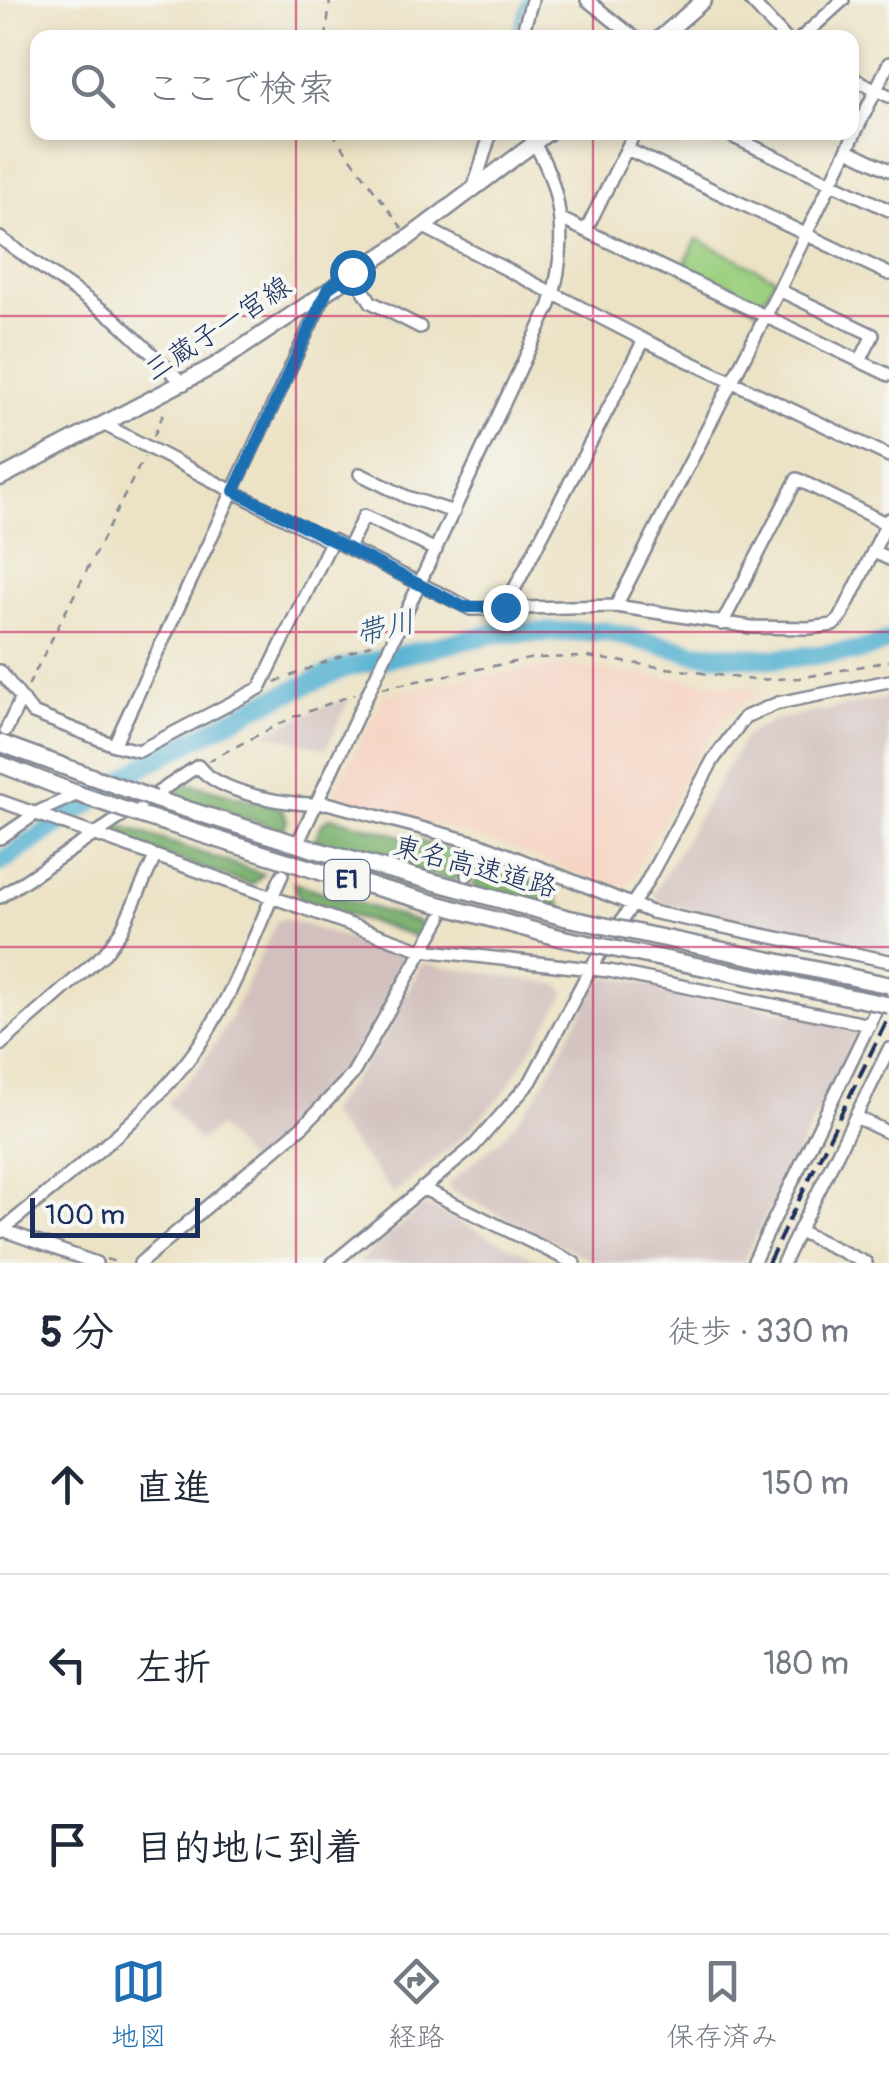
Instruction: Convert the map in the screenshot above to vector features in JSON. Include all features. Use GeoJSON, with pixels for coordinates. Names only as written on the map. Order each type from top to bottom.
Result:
{"type":"FeatureCollection","features":[{"type":"Feature","properties":{"kind":"highway","name":"東名高速道路"},"geometry":{"type":"LineString","coordinates":[[3,736],[90,776],[316,850],[568,918],[889,984]]}},
{"type":"Feature","properties":{"kind":"highway","name":"東名高速道路"},"geometry":{"type":"LineString","coordinates":[[0,764],[78,794],[366,886],[562,938],[889,1005]]}},
{"type":"Feature","properties":{"kind":"main road"},"geometry":{"type":"LineString","coordinates":[[669,30],[704,0]]}},
{"type":"Feature","properties":{"kind":"main road","name":"三蔵子一宮線"},"geometry":{"type":"LineString","coordinates":[[0,478],[184,384],[408,238],[540,140]]}},
{"type":"Feature","properties":{"kind":"street"},"geometry":{"type":"LineString","coordinates":[[523,30],[532,0]]}},
{"type":"Feature","properties":{"kind":"street"},"geometry":{"type":"LineString","coordinates":[[587,0],[624,30]]}},
{"type":"Feature","properties":{"kind":"street"},"geometry":{"type":"LineString","coordinates":[[750,0],[778,30]]}},
{"type":"Feature","properties":{"kind":"street"},"geometry":{"type":"LineString","coordinates":[[810,30],[843,0]]}},
{"type":"Feature","properties":{"kind":"street"},"geometry":{"type":"LineString","coordinates":[[859,126],[889,64]]}},
{"type":"Feature","properties":{"kind":"street"},"geometry":{"type":"LineString","coordinates":[[859,82],[889,96]]}},
{"type":"Feature","properties":{"kind":"street"},"geometry":{"type":"LineString","coordinates":[[472,192],[488,140]]}},
{"type":"Feature","properties":{"kind":"street"},"geometry":{"type":"LineString","coordinates":[[586,230],[631,140]]}},
{"type":"Feature","properties":{"kind":"street"},"geometry":{"type":"LineString","coordinates":[[750,140],[889,210]]}},
{"type":"Feature","properties":{"kind":"street"},"geometry":{"type":"LineString","coordinates":[[616,606],[853,140]]}},
{"type":"Feature","properties":{"kind":"street"},"geometry":{"type":"LineString","coordinates":[[300,836],[553,294],[561,219],[545,160],[535,144]]}},
{"type":"Feature","properties":{"kind":"street"},"geometry":{"type":"LineString","coordinates":[[627,148],[889,274]]}},
{"type":"Feature","properties":{"kind":"street"},"geometry":{"type":"LineString","coordinates":[[848,150],[889,170]]}},
{"type":"Feature","properties":{"kind":"street"},"geometry":{"type":"LineString","coordinates":[[561,219],[889,376]]}},
{"type":"Feature","properties":{"kind":"street"},"geometry":{"type":"LineString","coordinates":[[424,226],[644,340],[889,456]]}},
{"type":"Feature","properties":{"kind":"street"},"geometry":{"type":"LineString","coordinates":[[0,238],[114,319],[184,384]]}},
{"type":"Feature","properties":{"kind":"street"},"geometry":{"type":"LineString","coordinates":[[352,272],[372,302],[420,326]]}},
{"type":"Feature","properties":{"kind":"street"},"geometry":{"type":"LineString","coordinates":[[114,745],[328,288]]}},
{"type":"Feature","properties":{"kind":"street"},"geometry":{"type":"LineString","coordinates":[[779,290],[872,334],[860,361]]}},
{"type":"Feature","properties":{"kind":"street"},"geometry":{"type":"LineString","coordinates":[[505,607],[644,340]]}},
{"type":"Feature","properties":{"kind":"street"},"geometry":{"type":"LineString","coordinates":[[105,425],[331,542],[471,609],[616,606],[722,624],[833,626],[888,522],[797,480],[722,624]]}},
{"type":"Feature","properties":{"kind":"street"},"geometry":{"type":"LineString","coordinates":[[360,474],[406,497],[454,512]]}},
{"type":"Feature","properties":{"kind":"street"},"geometry":{"type":"LineString","coordinates":[[348,548],[364,516],[436,550]]}},
{"type":"Feature","properties":{"kind":"street"},"geometry":{"type":"LineString","coordinates":[[0,671],[32,714],[139,751],[260,688],[331,542]]}},
{"type":"Feature","properties":{"kind":"street"},"geometry":{"type":"LineString","coordinates":[[873,551],[889,558]]}},
{"type":"Feature","properties":{"kind":"street"},"geometry":{"type":"LineString","coordinates":[[333,1263],[472,1148],[522,1094],[590,969],[713,760],[745,718],[778,703],[889,682]]}},
{"type":"Feature","properties":{"kind":"street"},"geometry":{"type":"LineString","coordinates":[[3,736],[21,699]]}},
{"type":"Feature","properties":{"kind":"street"},"geometry":{"type":"LineString","coordinates":[[0,897],[198,766],[209,780],[301,807],[327,804],[481,844],[630,905],[889,960]]}},
{"type":"Feature","properties":{"kind":"street"},"geometry":{"type":"LineString","coordinates":[[0,838],[78,794]]}},
{"type":"Feature","properties":{"kind":"street"},"geometry":{"type":"LineString","coordinates":[[0,801],[422,950],[530,966],[590,969],[870,1025]]}},
{"type":"Feature","properties":{"kind":"street"},"geometry":{"type":"LineString","coordinates":[[466,875],[481,844]]}},
{"type":"Feature","properties":{"kind":"street"},"geometry":{"type":"LineString","coordinates":[[0,1045],[105,953],[121,931],[155,857]]}},
{"type":"Feature","properties":{"kind":"street"},"geometry":{"type":"LineString","coordinates":[[1,1231],[121,1127],[196,1049],[215,1019],[282,876]]}},
{"type":"Feature","properties":{"kind":"street"},"geometry":{"type":"LineString","coordinates":[[140,1263],[336,1093],[364,1058],[440,918]]}},
{"type":"Feature","properties":{"kind":"street"},"geometry":{"type":"LineString","coordinates":[[753,1263],[889,984]]}},
{"type":"Feature","properties":{"kind":"street"},"geometry":{"type":"LineString","coordinates":[[783,1263],[889,1050]]}},
{"type":"Feature","properties":{"kind":"street"},"geometry":{"type":"LineString","coordinates":[[856,1117],[889,1133]]}},
{"type":"Feature","properties":{"kind":"street"},"geometry":{"type":"LineString","coordinates":[[422,1188],[574,1263]]}},
{"type":"Feature","properties":{"kind":"street"},"geometry":{"type":"LineString","coordinates":[[799,1230],[866,1263]]}},
{"type":"Feature","properties":{"kind":"street"},"geometry":{"type":"LineString","coordinates":[[1,1231],[96,1263]]}},
{"type":"Feature","properties":{"kind":"path"},"geometry":{"type":"LineString","coordinates":[[327,30],[330,0]]}},
{"type":"Feature","properties":{"kind":"path"},"geometry":{"type":"LineString","coordinates":[[338,140],[408,238]]}},
{"type":"Feature","properties":{"kind":"path"},"geometry":{"type":"LineString","coordinates":[[21,699],[150,446],[164,416],[164,396]]}},
{"type":"Feature","properties":{"kind":"path"},"geometry":{"type":"LineString","coordinates":[[260,688],[392,640]]}},
{"type":"Feature","properties":{"kind":"path"},"geometry":{"type":"LineString","coordinates":[[198,766],[308,710],[370,688],[534,658],[588,656],[753,680],[800,678],[889,661]]}},
{"type":"Feature","properties":{"kind":"shaded area"},"geometry":{"type":"Polygon","coordinates":[[[564,666],[752,687],[755,696],[728,713],[702,745],[628,886],[620,889],[497,842],[338,798],[335,793],[384,695],[469,678],[564,666]]]}},
{"type":"Feature","properties":{"kind":"shaded area"},"geometry":{"type":"Polygon","coordinates":[[[350,698],[326,749],[266,733],[325,706],[350,698]]]}},
{"type":"Feature","properties":{"kind":"shaded area"},"geometry":{"type":"Polygon","coordinates":[[[889,698],[889,951],[658,903],[654,893],[746,735],[774,720],[889,698]]]}},
{"type":"Feature","properties":{"kind":"shaded area"},"geometry":{"type":"Polygon","coordinates":[[[285,919],[403,956],[408,965],[339,1080],[311,1112],[250,1164],[218,1126],[199,1141],[167,1103],[203,1063],[227,1025],[277,921],[285,919]]]}},
{"type":"Feature","properties":{"kind":"shaded area"},"geometry":{"type":"Polygon","coordinates":[[[422,963],[559,985],[566,993],[503,1094],[460,1139],[394,1194],[327,1113],[379,1045],[422,963]]]}},
{"type":"Feature","properties":{"kind":"shaded area"},"geometry":{"type":"Polygon","coordinates":[[[607,976],[854,1026],[857,1033],[742,1263],[598,1263],[448,1189],[449,1183],[499,1141],[534,1100],[599,980],[607,976]]]}},
{"type":"Feature","properties":{"kind":"shaded area"},"geometry":{"type":"Polygon","coordinates":[[[424,1205],[545,1263],[357,1263],[424,1205]]]}},
{"type":"Feature","properties":{"kind":"green space"},"geometry":{"type":"Polygon","coordinates":[[[697,239],[775,278],[759,310],[681,271],[697,239]]]}},
{"type":"Feature","properties":{"kind":"green space"},"geometry":{"type":"Polygon","coordinates":[[[182,782],[282,808],[287,820],[283,830],[165,793],[182,782]]]}},
{"type":"Feature","properties":{"kind":"green space"},"geometry":{"type":"Polygon","coordinates":[[[331,817],[453,850],[461,856],[463,866],[455,882],[314,841],[323,822],[331,817]]]}},
{"type":"Feature","properties":{"kind":"green space"},"geometry":{"type":"Polygon","coordinates":[[[119,825],[263,874],[251,885],[128,843],[117,832],[119,825]]]}},
{"type":"Feature","properties":{"kind":"green space"},"geometry":{"type":"Polygon","coordinates":[[[493,867],[551,888],[564,911],[472,887],[481,872],[493,867]]]}},
{"type":"Feature","properties":{"kind":"green space"},"geometry":{"type":"Polygon","coordinates":[[[294,883],[430,926],[422,938],[300,900],[294,883]]]}},
{"type":"Feature","properties":{"kind":"waterway"},"geometry":{"type":"LineString","coordinates":[[516,30],[525,0]]}},
{"type":"Feature","properties":{"kind":"waterway"},"geometry":{"type":"LineString","coordinates":[[471,178],[482,140]]}},
{"type":"Feature","properties":{"kind":"waterway","name":"帯川"},"geometry":{"type":"LineString","coordinates":[[0,863],[147,764],[258,706],[344,668],[496,633],[604,631],[695,653],[775,659],[858,651],[889,641]]}},
{"type":"Feature","properties":{"kind":"railway"},"geometry":{"type":"LineString","coordinates":[[768,1263],[889,1016]]}},
{"type":"Feature","properties":{"kind":"route"},"geometry":{"type":"LineString","coordinates":[[352,272],[328,288],[234,491],[464,607],[505,607]]}}]}
